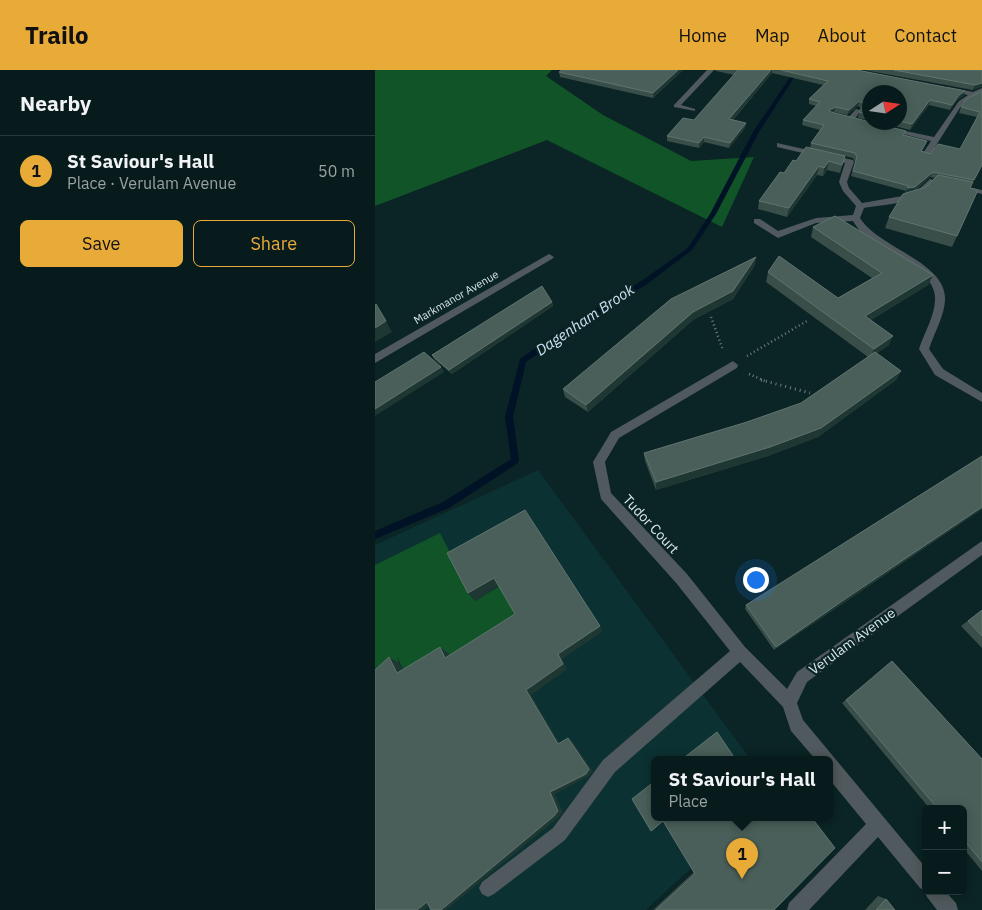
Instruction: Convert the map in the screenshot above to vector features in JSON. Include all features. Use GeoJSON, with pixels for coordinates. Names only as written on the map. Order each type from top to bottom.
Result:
{"type":"FeatureCollection","features":[{"type":"Feature","properties":{"kind":"street"},"geometry":{"type":"LineString","coordinates":[[693,110],[675,106],[711,70]]}},
{"type":"Feature","properties":{"kind":"street"},"geometry":{"type":"LineString","coordinates":[[936,86],[972,94]]}},
{"type":"Feature","properties":{"kind":"street"},"geometry":{"type":"LineString","coordinates":[[925,156],[961,102],[982,90]]}},
{"type":"Feature","properties":{"kind":"street"},"geometry":{"type":"LineString","coordinates":[[850,120],[858,110]]}},
{"type":"Feature","properties":{"kind":"street"},"geometry":{"type":"LineString","coordinates":[[842,118],[860,122]]}},
{"type":"Feature","properties":{"kind":"street"},"geometry":{"type":"LineString","coordinates":[[892,130],[935,140]]}},
{"type":"Feature","properties":{"kind":"street"},"geometry":{"type":"LineString","coordinates":[[781,145],[850,162],[841,177],[842,185],[860,206]]}},
{"type":"Feature","properties":{"kind":"street"},"geometry":{"type":"LineString","coordinates":[[860,206],[917,196],[927,188],[929,181],[982,192]]}},
{"type":"Feature","properties":{"kind":"street"},"geometry":{"type":"LineString","coordinates":[[860,206],[856,218],[863,230],[919,266],[935,282],[940,297],[924,349],[939,372],[982,398]]}},
{"type":"Feature","properties":{"kind":"street"},"geometry":{"type":"LineString","coordinates":[[757,221],[779,235],[813,219],[856,218]]}},
{"type":"Feature","properties":{"kind":"street","name":"Markmanor Avenue"},"geometry":{"type":"LineString","coordinates":[[375,359],[549,257]]}},
{"type":"Feature","properties":{"kind":"street","name":"Tudor Court"},"geometry":{"type":"LineString","coordinates":[[733,365],[615,435],[599,462],[605,496],[682,579],[740,652],[789,702]]}},
{"type":"Feature","properties":{"kind":"street","name":"Verulam Avenue"},"geometry":{"type":"LineString","coordinates":[[789,702],[802,677],[982,547]]}},
{"type":"Feature","properties":{"kind":"street"},"geometry":{"type":"LineString","coordinates":[[487,888],[559,834],[609,766],[740,652]]}},
{"type":"Feature","properties":{"kind":"street"},"geometry":{"type":"LineString","coordinates":[[789,702],[797,725],[822,756]]}},
{"type":"Feature","properties":{"kind":"street"},"geometry":{"type":"LineString","coordinates":[[833,770],[922,877]]}},
{"type":"Feature","properties":{"kind":"street"},"geometry":{"type":"LineString","coordinates":[[796,910],[878,824]]}},
{"type":"Feature","properties":{"kind":"street"},"geometry":{"type":"LineString","coordinates":[[936,895],[949,910]]}},
{"type":"Feature","properties":{"kind":"path"},"geometry":{"type":"LineString","coordinates":[[711,318],[724,351],[733,365],[757,379],[810,393]]}},
{"type":"Feature","properties":{"kind":"path"},"geometry":{"type":"LineString","coordinates":[[733,365],[807,321]]}},
{"type":"Feature","properties":{"kind":"shaded area"},"geometry":{"type":"Polygon","coordinates":[[[538,470],[748,756],[651,756],[651,821],[742,821],[646,910],[375,910],[375,545],[538,470]]]}},
{"type":"Feature","properties":{"kind":"green space"},"geometry":{"type":"Polygon","coordinates":[[[375,70],[552,70],[546,76],[603,115],[691,161],[754,157],[722,227],[547,140],[375,206],[375,70]]]}},
{"type":"Feature","properties":{"kind":"green space"},"geometry":{"type":"Polygon","coordinates":[[[440,533],[475,601],[552,554],[535,647],[453,664],[448,653],[407,678],[397,656],[399,663],[375,685],[375,565],[440,533]]]}},
{"type":"Feature","properties":{"kind":"building"},"geometry":{"type":"Polygon","coordinates":[[[562,70],[678,70],[653,93],[559,72],[562,70]]]}},
{"type":"Feature","properties":{"kind":"building"},"geometry":{"type":"Polygon","coordinates":[[[738,70],[771,70],[729,119],[746,123],[730,143],[704,137],[699,143],[667,136],[683,118],[694,120],[738,70]]]}},
{"type":"Feature","properties":{"kind":"building"},"geometry":{"type":"Polygon","coordinates":[[[781,70],[857,70],[965,91],[959,95],[952,105],[930,100],[912,124],[907,123],[907,85],[862,85],[862,103],[859,101],[849,110],[836,107],[829,110],[862,120],[862,130],[906,131],[903,135],[927,141],[921,151],[930,154],[938,144],[960,149],[980,112],[961,107],[966,99],[982,91],[982,165],[974,180],[933,172],[915,187],[907,188],[909,186],[853,171],[857,157],[855,153],[811,143],[824,125],[803,120],[820,102],[809,99],[828,81],[781,70]]]}},
{"type":"Feature","properties":{"kind":"building"},"geometry":{"type":"Polygon","coordinates":[[[894,70],[982,70],[982,83],[975,85],[894,70]]]}},
{"type":"Feature","properties":{"kind":"building"},"geometry":{"type":"Polygon","coordinates":[[[806,147],[845,156],[842,165],[829,161],[824,168],[819,166],[789,208],[759,201],[780,172],[784,173],[793,160],[796,161],[806,147]]]}},
{"type":"Feature","properties":{"kind":"building"},"geometry":{"type":"Polygon","coordinates":[[[938,175],[973,182],[970,188],[978,190],[957,236],[889,217],[903,194],[926,187],[938,175]]]}},
{"type":"Feature","properties":{"kind":"building"},"geometry":{"type":"Polygon","coordinates":[[[835,216],[933,275],[865,316],[893,336],[874,349],[768,272],[779,256],[838,298],[882,273],[813,227],[835,216]]]}},
{"type":"Feature","properties":{"kind":"building"},"geometry":{"type":"Polygon","coordinates":[[[756,257],[733,291],[693,312],[586,405],[563,389],[671,299],[756,257]]]}},
{"type":"Feature","properties":{"kind":"building"},"geometry":{"type":"Polygon","coordinates":[[[542,286],[552,302],[449,370],[432,355],[542,286]]]}},
{"type":"Feature","properties":{"kind":"building"},"geometry":{"type":"Polygon","coordinates":[[[375,305],[386,321],[375,328],[375,305]]]}},
{"type":"Feature","properties":{"kind":"building"},"geometry":{"type":"Polygon","coordinates":[[[424,352],[441,367],[375,409],[375,382],[424,352]]]}},
{"type":"Feature","properties":{"kind":"building"},"geometry":{"type":"Polygon","coordinates":[[[875,352],[901,371],[821,428],[770,447],[656,482],[644,453],[747,422],[801,403],[875,352]]]}},
{"type":"Feature","properties":{"kind":"building"},"geometry":{"type":"Polygon","coordinates":[[[982,456],[982,507],[776,647],[746,605],[982,456]]]}},
{"type":"Feature","properties":{"kind":"building"},"geometry":{"type":"Polygon","coordinates":[[[525,510],[600,626],[558,654],[563,664],[526,690],[558,744],[568,738],[589,769],[586,774],[550,792],[558,811],[554,816],[441,910],[431,910],[427,902],[417,910],[375,910],[375,670],[389,657],[397,673],[440,647],[445,658],[515,614],[494,578],[468,593],[447,553],[525,510]]]}},
{"type":"Feature","properties":{"kind":"building"},"geometry":{"type":"Polygon","coordinates":[[[982,610],[982,636],[968,621],[982,610]]]}},
{"type":"Feature","properties":{"kind":"building"},"geometry":{"type":"Polygon","coordinates":[[[892,661],[982,759],[982,862],[967,844],[967,805],[935,805],[846,700],[892,661]]]}},
{"type":"Feature","properties":{"kind":"building"},"geometry":{"type":"Polygon","coordinates":[[[717,732],[733,756],[686,756],[717,732]]]}},
{"type":"Feature","properties":{"kind":"building"},"geometry":{"type":"Polygon","coordinates":[[[651,784],[651,821],[663,821],[651,831],[632,799],[651,784]]]}},
{"type":"Feature","properties":{"kind":"building"},"geometry":{"type":"Polygon","coordinates":[[[663,821],[814,821],[835,848],[774,910],[656,910],[695,874],[663,821]]]}},
{"type":"Feature","properties":{"kind":"building"},"geometry":{"type":"Polygon","coordinates":[[[886,899],[895,910],[876,910],[886,899]]]}},
{"type":"Feature","properties":{"kind":"waterway","name":"Dagenham Brook"},"geometry":{"type":"LineString","coordinates":[[375,535],[446,505],[515,461],[509,417],[523,361],[565,331],[645,282],[690,249],[713,214],[756,132],[797,70]]}},
{"type":"Feature","properties":{"kind":"place","name":"St Saviour's Hall"},"geometry":{"type":"Point","coordinates":[742,879]}}]}
